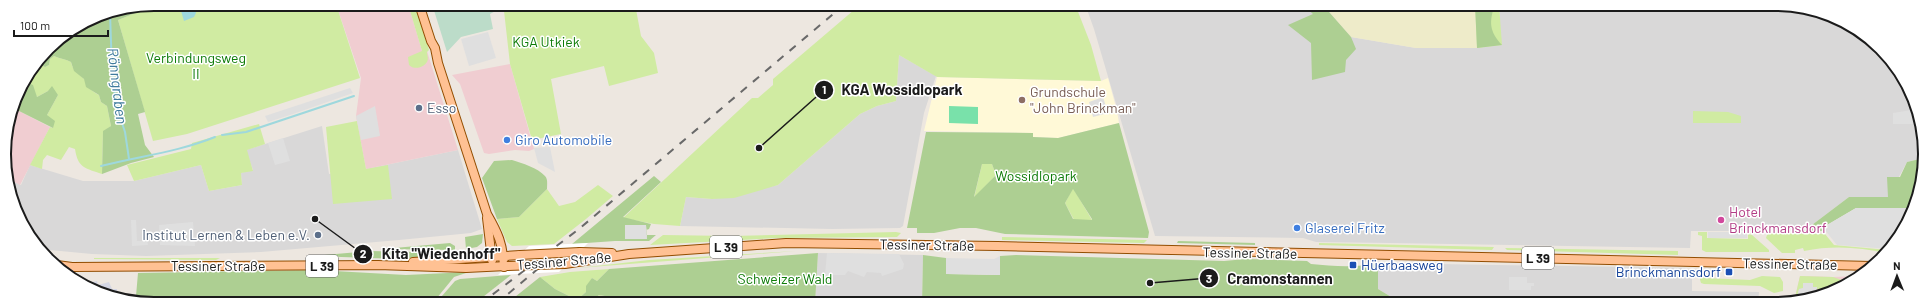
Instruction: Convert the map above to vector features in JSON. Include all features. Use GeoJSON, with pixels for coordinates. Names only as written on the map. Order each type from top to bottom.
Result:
{"type":"FeatureCollection","features":[{"type":"Feature","properties":{"kind":"main road"},"geometry":{"type":"LineString","coordinates":[[421,11],[431,41],[431,49],[438,63],[487,214],[496,230],[503,248],[505,266]]}},
{"type":"Feature","properties":{"kind":"main road"},"geometry":{"type":"LineString","coordinates":[[487,214],[492,267]]}},
{"type":"Feature","properties":{"kind":"main road","name":"Tessiner Straße"},"geometry":{"type":"LineString","coordinates":[[66,266],[378,265],[466,268],[565,264],[629,254],[786,243],[1864,266]]}},
{"type":"Feature","properties":{"kind":"main road","name":"Tessiner Straße"},"geometry":{"type":"LineString","coordinates":[[378,265],[504,255],[580,252],[629,254]]}},
{"type":"Feature","properties":{"kind":"shaded area"},"geometry":{"type":"Polygon","coordinates":[[[338,11],[410,11],[422,51],[427,51],[458,150],[366,169],[356,116],[361,78],[338,11]]]}},
{"type":"Feature","properties":{"kind":"shaded area"},"geometry":{"type":"Polygon","coordinates":[[[1088,11],[1328,11],[1351,37],[1416,48],[1477,48],[1501,45],[1499,11],[1794,12],[1830,22],[1846,30],[1869,46],[1883,60],[1899,83],[1907,99],[1917,135],[1918,159],[1907,162],[1888,197],[1849,197],[1804,231],[1691,231],[1690,248],[1316,242],[1303,238],[1155,236],[1088,11]]]}},
{"type":"Feature","properties":{"kind":"shaded area"},"geometry":{"type":"Polygon","coordinates":[[[1328,11],[1475,11],[1477,48],[1416,48],[1351,37],[1328,11]]]}},
{"type":"Feature","properties":{"kind":"shaded area"},"geometry":{"type":"Polygon","coordinates":[[[488,32],[496,58],[469,66],[461,39],[488,32]]]}},
{"type":"Feature","properties":{"kind":"shaded area"},"geometry":{"type":"Polygon","coordinates":[[[899,55],[936,76],[924,113],[903,226],[900,228],[832,229],[680,226],[686,197],[712,199],[778,185],[860,114],[877,106],[896,101],[899,55]]]}},
{"type":"Feature","properties":{"kind":"shaded area"},"geometry":{"type":"Polygon","coordinates":[[[510,64],[534,149],[529,151],[515,150],[489,154],[484,153],[460,84],[452,75],[510,64]]]}},
{"type":"Feature","properties":{"kind":"shaded area","name":"Grundschule \"John Brinckman\""},"geometry":{"type":"Polygon","coordinates":[[[937,77],[1101,81],[1108,78],[1119,123],[1058,138],[1033,137],[1033,133],[924,131],[937,77]]]}},
{"type":"Feature","properties":{"kind":"shaded area"},"geometry":{"type":"Polygon","coordinates":[[[350,88],[353,93],[293,114],[268,122],[265,116],[350,88]]]}},
{"type":"Feature","properties":{"kind":"shaded area"},"geometry":{"type":"Polygon","coordinates":[[[1103,97],[1108,113],[1093,117],[1089,102],[1103,97]]]}},
{"type":"Feature","properties":{"kind":"shaded area"},"geometry":{"type":"Polygon","coordinates":[[[375,106],[380,136],[361,140],[356,116],[375,106]]]}},
{"type":"Feature","properties":{"kind":"shaded area"},"geometry":{"type":"Polygon","coordinates":[[[1911,110],[1914,123],[1913,124],[1893,124],[1893,113],[1911,110]]]}},
{"type":"Feature","properties":{"kind":"shaded area"},"geometry":{"type":"Polygon","coordinates":[[[18,111],[50,127],[20,185],[14,182],[11,163],[12,135],[18,111]]]}},
{"type":"Feature","properties":{"kind":"shaded area"},"geometry":{"type":"Polygon","coordinates":[[[322,126],[329,174],[366,169],[458,150],[482,229],[471,233],[261,252],[146,256],[92,254],[48,250],[30,226],[22,209],[14,181],[21,185],[30,165],[83,181],[134,181],[201,165],[209,191],[242,185],[241,173],[253,170],[246,150],[322,126]]]}},
{"type":"Feature","properties":{"kind":"shaded area"},"geometry":{"type":"Polygon","coordinates":[[[283,138],[290,161],[275,165],[268,143],[283,138]]]}},
{"type":"Feature","properties":{"kind":"shaded area"},"geometry":{"type":"Polygon","coordinates":[[[550,147],[555,172],[538,163],[534,148],[550,147]]]}},
{"type":"Feature","properties":{"kind":"shaded area"},"geometry":{"type":"Polygon","coordinates":[[[1856,208],[1907,208],[1899,226],[1882,248],[1837,245],[1824,229],[1828,227],[1827,225],[1856,208]]]}},
{"type":"Feature","properties":{"kind":"shaded area"},"geometry":{"type":"Polygon","coordinates":[[[131,220],[136,220],[137,241],[147,241],[148,245],[132,246],[131,220]]]}},
{"type":"Feature","properties":{"kind":"shaded area"},"geometry":{"type":"Polygon","coordinates":[[[193,222],[195,246],[160,245],[159,225],[193,222]]]}},
{"type":"Feature","properties":{"kind":"shaded area"},"geometry":{"type":"Polygon","coordinates":[[[625,225],[646,225],[647,239],[625,239],[625,225]]]}},
{"type":"Feature","properties":{"kind":"shaded area"},"geometry":{"type":"Polygon","coordinates":[[[1708,232],[1747,232],[1747,238],[1708,238],[1708,232]]]}},
{"type":"Feature","properties":{"kind":"shaded area"},"geometry":{"type":"Polygon","coordinates":[[[818,253],[923,255],[922,297],[815,297],[818,253]]]}},
{"type":"Feature","properties":{"kind":"shaded area"},"geometry":{"type":"Polygon","coordinates":[[[827,253],[899,254],[904,264],[903,269],[882,276],[881,273],[867,272],[864,277],[848,271],[845,275],[825,275],[827,253]]]}},
{"type":"Feature","properties":{"kind":"shaded area"},"geometry":{"type":"Polygon","coordinates":[[[1000,256],[1000,275],[946,274],[946,258],[994,259],[1000,256]]]}},
{"type":"Feature","properties":{"kind":"shaded area"},"geometry":{"type":"Polygon","coordinates":[[[1378,263],[1686,268],[1689,276],[1692,277],[1692,291],[1759,292],[1759,297],[1391,297],[1378,289],[1378,263]]]}},
{"type":"Feature","properties":{"kind":"shaded area"},"geometry":{"type":"Polygon","coordinates":[[[1800,276],[1849,276],[1830,286],[1795,296],[1800,276]]]}},
{"type":"Feature","properties":{"kind":"shaded area"},"geometry":{"type":"Polygon","coordinates":[[[1509,277],[1527,277],[1527,283],[1534,283],[1534,286],[1531,286],[1531,290],[1509,290],[1509,277]]]}},
{"type":"Feature","properties":{"kind":"shaded area"},"geometry":{"type":"Polygon","coordinates":[[[97,281],[98,285],[109,282],[112,289],[117,289],[117,292],[99,286],[92,282],[97,281]]]}},
{"type":"Feature","properties":{"kind":"shaded area"},"geometry":{"type":"Polygon","coordinates":[[[1803,283],[1813,283],[1813,287],[1817,287],[1817,290],[1797,295],[1799,289],[1803,288],[1803,283]]]}},
{"type":"Feature","properties":{"kind":"green space","name":"Verbindungsweg II"},"geometry":{"type":"Polygon","coordinates":[[[145,11],[338,11],[360,78],[187,134],[153,141],[118,20],[139,12],[145,11]]]}},
{"type":"Feature","properties":{"kind":"green space"},"geometry":{"type":"Polygon","coordinates":[[[410,11],[417,11],[429,50],[427,52],[427,62],[423,66],[418,68],[411,67],[409,65],[408,57],[422,51],[410,11]]]}},
{"type":"Feature","properties":{"kind":"green space"},"geometry":{"type":"Polygon","coordinates":[[[434,11],[495,11],[490,14],[493,29],[461,37],[447,52],[434,11]]]}},
{"type":"Feature","properties":{"kind":"green space","name":"KGA Utkiek"},"geometry":{"type":"Polygon","coordinates":[[[504,11],[636,11],[641,36],[654,53],[658,73],[609,86],[604,66],[551,79],[561,134],[532,140],[510,64],[504,11]]]}},
{"type":"Feature","properties":{"kind":"green space"},"geometry":{"type":"Polygon","coordinates":[[[853,11],[1078,11],[1091,45],[1101,81],[937,77],[899,55],[896,101],[877,106],[860,114],[778,185],[734,198],[712,199],[686,197],[680,226],[654,224],[623,218],[752,98],[758,98],[773,85],[773,79],[853,11]]]}},
{"type":"Feature","properties":{"kind":"green space"},"geometry":{"type":"Polygon","coordinates":[[[1310,11],[1328,11],[1351,37],[1356,49],[1346,60],[1345,72],[1312,80],[1311,43],[1288,25],[1313,14],[1310,11]]]}},
{"type":"Feature","properties":{"kind":"green space"},"geometry":{"type":"Polygon","coordinates":[[[1475,11],[1500,11],[1502,45],[1477,48],[1475,11]]]}},
{"type":"Feature","properties":{"kind":"green space"},"geometry":{"type":"Polygon","coordinates":[[[1475,11],[1493,11],[1491,21],[1492,31],[1502,45],[1477,48],[1475,11]]]}},
{"type":"Feature","properties":{"kind":"green space"},"geometry":{"type":"Polygon","coordinates":[[[139,12],[118,20],[145,112],[138,114],[145,145],[154,157],[131,163],[102,174],[103,131],[111,126],[107,106],[101,102],[99,95],[86,87],[84,79],[74,71],[71,62],[54,56],[50,59],[49,65],[45,67],[42,65],[60,46],[82,30],[117,16],[139,12]]]}},
{"type":"Feature","properties":{"kind":"green space"},"geometry":{"type":"Polygon","coordinates":[[[54,56],[71,62],[72,66],[84,79],[91,90],[99,95],[101,102],[107,106],[111,126],[103,132],[102,174],[84,167],[76,156],[75,149],[69,147],[61,160],[47,155],[43,160],[42,169],[30,165],[50,127],[53,128],[47,115],[58,95],[48,91],[37,97],[28,86],[42,65],[45,67],[49,65],[50,59],[54,56]]]}},
{"type":"Feature","properties":{"kind":"green space"},"geometry":{"type":"Polygon","coordinates":[[[29,84],[33,85],[37,97],[48,91],[52,86],[58,95],[47,115],[55,121],[53,128],[18,111],[29,84]]]}},
{"type":"Feature","properties":{"kind":"green space"},"geometry":{"type":"Polygon","coordinates":[[[949,106],[978,107],[978,124],[949,123],[949,106]]]}},
{"type":"Feature","properties":{"kind":"green space"},"geometry":{"type":"Polygon","coordinates":[[[1693,111],[1728,112],[1741,116],[1741,123],[1693,123],[1693,111]]]}},
{"type":"Feature","properties":{"kind":"green space"},"geometry":{"type":"Polygon","coordinates":[[[357,121],[366,169],[388,165],[392,199],[333,204],[326,127],[357,121]]]}},
{"type":"Feature","properties":{"kind":"green space","name":"Wossidlopark"},"geometry":{"type":"Polygon","coordinates":[[[1119,123],[1149,232],[1148,238],[1005,234],[976,228],[960,228],[934,233],[917,233],[917,228],[907,228],[926,132],[1033,133],[1033,137],[1058,138],[1119,123]],[[982,164],[974,197],[996,175],[992,164],[982,164]],[[1073,189],[1065,203],[1073,219],[1092,220],[1092,219],[1073,189]]]}},
{"type":"Feature","properties":{"kind":"green space"},"geometry":{"type":"Polygon","coordinates":[[[259,124],[265,144],[247,150],[253,171],[241,173],[242,185],[209,191],[201,165],[134,181],[127,165],[191,149],[192,143],[259,124]]]}},
{"type":"Feature","properties":{"kind":"green space"},"geometry":{"type":"Polygon","coordinates":[[[1918,159],[1917,173],[1907,208],[1856,208],[1827,225],[1828,227],[1824,229],[1825,231],[1804,231],[1849,197],[1888,197],[1887,177],[1900,177],[1907,162],[1918,159]]]}},
{"type":"Feature","properties":{"kind":"green space"},"geometry":{"type":"Polygon","coordinates":[[[512,160],[530,166],[542,173],[547,179],[547,189],[519,217],[497,219],[482,178],[494,161],[512,160]]]}},
{"type":"Feature","properties":{"kind":"green space"},"geometry":{"type":"Polygon","coordinates":[[[982,164],[992,164],[996,175],[974,198],[982,164]]]}},
{"type":"Feature","properties":{"kind":"green space"},"geometry":{"type":"Polygon","coordinates":[[[654,176],[661,182],[623,217],[651,224],[649,229],[646,230],[647,235],[656,235],[649,241],[615,241],[572,244],[654,176]]]}},
{"type":"Feature","properties":{"kind":"green space"},"geometry":{"type":"Polygon","coordinates":[[[598,185],[613,196],[554,244],[512,246],[507,242],[497,219],[519,217],[547,189],[559,206],[575,202],[598,185]]]}},
{"type":"Feature","properties":{"kind":"green space"},"geometry":{"type":"Polygon","coordinates":[[[1073,188],[1092,220],[1074,220],[1065,203],[1073,188]]]}},
{"type":"Feature","properties":{"kind":"green space"},"geometry":{"type":"Polygon","coordinates":[[[1698,232],[1707,232],[1707,238],[1748,239],[1748,234],[1752,235],[1769,250],[1769,252],[1706,252],[1702,250],[1702,236],[1698,235],[1698,232]]]}},
{"type":"Feature","properties":{"kind":"green space"},"geometry":{"type":"Polygon","coordinates":[[[901,233],[897,237],[777,238],[650,245],[663,235],[731,236],[901,233]]]}},
{"type":"Feature","properties":{"kind":"green space"},"geometry":{"type":"Polygon","coordinates":[[[1769,233],[1825,234],[1834,245],[1882,249],[1879,252],[1866,249],[1835,247],[1804,251],[1803,248],[1795,250],[1795,253],[1782,253],[1766,238],[1769,233]]]}},
{"type":"Feature","properties":{"kind":"green space"},"geometry":{"type":"Polygon","coordinates":[[[483,234],[482,243],[477,247],[466,249],[465,237],[483,234]]]}},
{"type":"Feature","properties":{"kind":"green space"},"geometry":{"type":"Polygon","coordinates":[[[1002,237],[1147,240],[1144,243],[1002,240],[1002,237]]]}},
{"type":"Feature","properties":{"kind":"green space"},"geometry":{"type":"Polygon","coordinates":[[[1178,241],[1255,243],[1255,245],[1177,243],[1178,241]]]}},
{"type":"Feature","properties":{"kind":"green space"},"geometry":{"type":"Polygon","coordinates":[[[450,243],[455,246],[455,250],[383,249],[450,243]]]}},
{"type":"Feature","properties":{"kind":"green space"},"geometry":{"type":"Polygon","coordinates":[[[1319,243],[1494,247],[1492,250],[1319,245],[1319,243]]]}},
{"type":"Feature","properties":{"kind":"green space"},"geometry":{"type":"Polygon","coordinates":[[[1505,248],[1678,251],[1678,255],[1507,250],[1505,248]]]}},
{"type":"Feature","properties":{"kind":"green space"},"geometry":{"type":"Polygon","coordinates":[[[370,251],[467,253],[399,259],[313,256],[370,251]]]}},
{"type":"Feature","properties":{"kind":"green space"},"geometry":{"type":"Polygon","coordinates":[[[796,251],[578,268],[649,260],[796,251]]]}},
{"type":"Feature","properties":{"kind":"green space","name":"Schweizer Wald"},"geometry":{"type":"Polygon","coordinates":[[[818,253],[815,297],[610,297],[599,295],[596,297],[580,297],[586,292],[586,286],[592,278],[597,281],[609,269],[818,253]]]}},
{"type":"Feature","properties":{"kind":"green space"},"geometry":{"type":"Polygon","coordinates":[[[923,255],[946,258],[947,274],[1000,275],[1000,256],[1016,255],[1224,261],[1246,259],[1307,261],[1311,264],[1344,266],[1361,266],[1378,263],[1378,289],[1391,297],[922,297],[923,255]]]}},
{"type":"Feature","properties":{"kind":"green space"},"geometry":{"type":"Polygon","coordinates":[[[94,258],[220,258],[216,260],[94,258]]]}},
{"type":"Feature","properties":{"kind":"green space"},"geometry":{"type":"Polygon","coordinates":[[[609,269],[597,281],[592,278],[586,292],[580,297],[571,297],[555,289],[540,277],[570,272],[609,269]]]}},
{"type":"Feature","properties":{"kind":"green space"},"geometry":{"type":"Polygon","coordinates":[[[316,270],[406,275],[469,272],[454,277],[438,297],[148,297],[136,296],[138,273],[316,270]]]}},
{"type":"Feature","properties":{"kind":"green space"},"geometry":{"type":"Polygon","coordinates":[[[511,275],[483,297],[441,297],[455,281],[460,279],[511,275]]]}},
{"type":"Feature","properties":{"kind":"green space"},"geometry":{"type":"Polygon","coordinates":[[[1699,276],[1706,278],[1750,280],[1762,276],[1780,277],[1783,282],[1783,291],[1774,293],[1760,286],[1704,284],[1701,283],[1699,276]]]}},
{"type":"Feature","properties":{"kind":"green space"},"geometry":{"type":"Polygon","coordinates":[[[1800,276],[1833,277],[1842,280],[1821,289],[1817,289],[1817,287],[1799,289],[1797,295],[1795,296],[1800,276]]]}},
{"type":"Feature","properties":{"kind":"green space","name":"Schweizer Wald"},"geometry":{"type":"Polygon","coordinates":[[[540,277],[555,289],[571,297],[515,297],[540,277]]]}},
{"type":"Feature","properties":{"kind":"green space"},"geometry":{"type":"Polygon","coordinates":[[[599,295],[610,297],[596,297],[599,295]]]}},
{"type":"Feature","properties":{"kind":"water"},"geometry":{"type":"Polygon","coordinates":[[[181,11],[196,11],[194,17],[184,21],[181,11]]]}},
{"type":"Feature","properties":{"kind":"pier"},"geometry":{"type":"Polygon","coordinates":[[[588,243],[559,272],[498,275],[529,246],[588,243]]]}},
{"type":"Feature","properties":{"kind":"waterway","name":"Rönngraben"},"geometry":{"type":"LineString","coordinates":[[110,18],[112,71],[116,105],[125,132],[129,159]]}},
{"type":"Feature","properties":{"kind":"waterway"},"geometry":{"type":"LineString","coordinates":[[222,135],[246,132],[354,96]]}},
{"type":"Feature","properties":{"kind":"waterway"},"geometry":{"type":"LineString","coordinates":[[101,166],[173,150],[215,137]]}},
{"type":"Feature","properties":{"kind":"railway"},"geometry":{"type":"LineString","coordinates":[[489,297],[579,229],[837,11]]}},
{"type":"Feature","properties":{"kind":"railway"},"geometry":{"type":"LineString","coordinates":[[504,297],[558,252]]}},
{"type":"Feature","properties":{"kind":"place","name":"Grundschule \"John Brinckman\""},"geometry":{"type":"Point","coordinates":[1022,100]}},
{"type":"Feature","properties":{"kind":"place","name":"Esso"},"geometry":{"type":"Point","coordinates":[419,108]}},
{"type":"Feature","properties":{"kind":"place","name":"Giro Automobile"},"geometry":{"type":"Point","coordinates":[507,140]}},
{"type":"Feature","properties":{"kind":"place","name":"KGA Wossidlopark"},"geometry":{"type":"Point","coordinates":[759,148]}},
{"type":"Feature","properties":{"kind":"place","name":"Kita \"Wiedenhoff\""},"geometry":{"type":"Point","coordinates":[315,219]}},
{"type":"Feature","properties":{"kind":"place","name":"Hotel Brinckmansdorf"},"geometry":{"type":"Point","coordinates":[1721,220]}},
{"type":"Feature","properties":{"kind":"place","name":"Glaserei Fritz"},"geometry":{"type":"Point","coordinates":[1297,228]}},
{"type":"Feature","properties":{"kind":"place","name":"Institut Lernen & Leben e.V."},"geometry":{"type":"Point","coordinates":[318,235]}},
{"type":"Feature","properties":{"kind":"place","name":"Hüerbaasweg"},"geometry":{"type":"Point","coordinates":[1353,265]}},
{"type":"Feature","properties":{"kind":"place","name":"Brinckmannsdorf"},"geometry":{"type":"Point","coordinates":[1729,272]}},
{"type":"Feature","properties":{"kind":"place","name":"Cramonstannen"},"geometry":{"type":"Point","coordinates":[1150,283]}}]}
